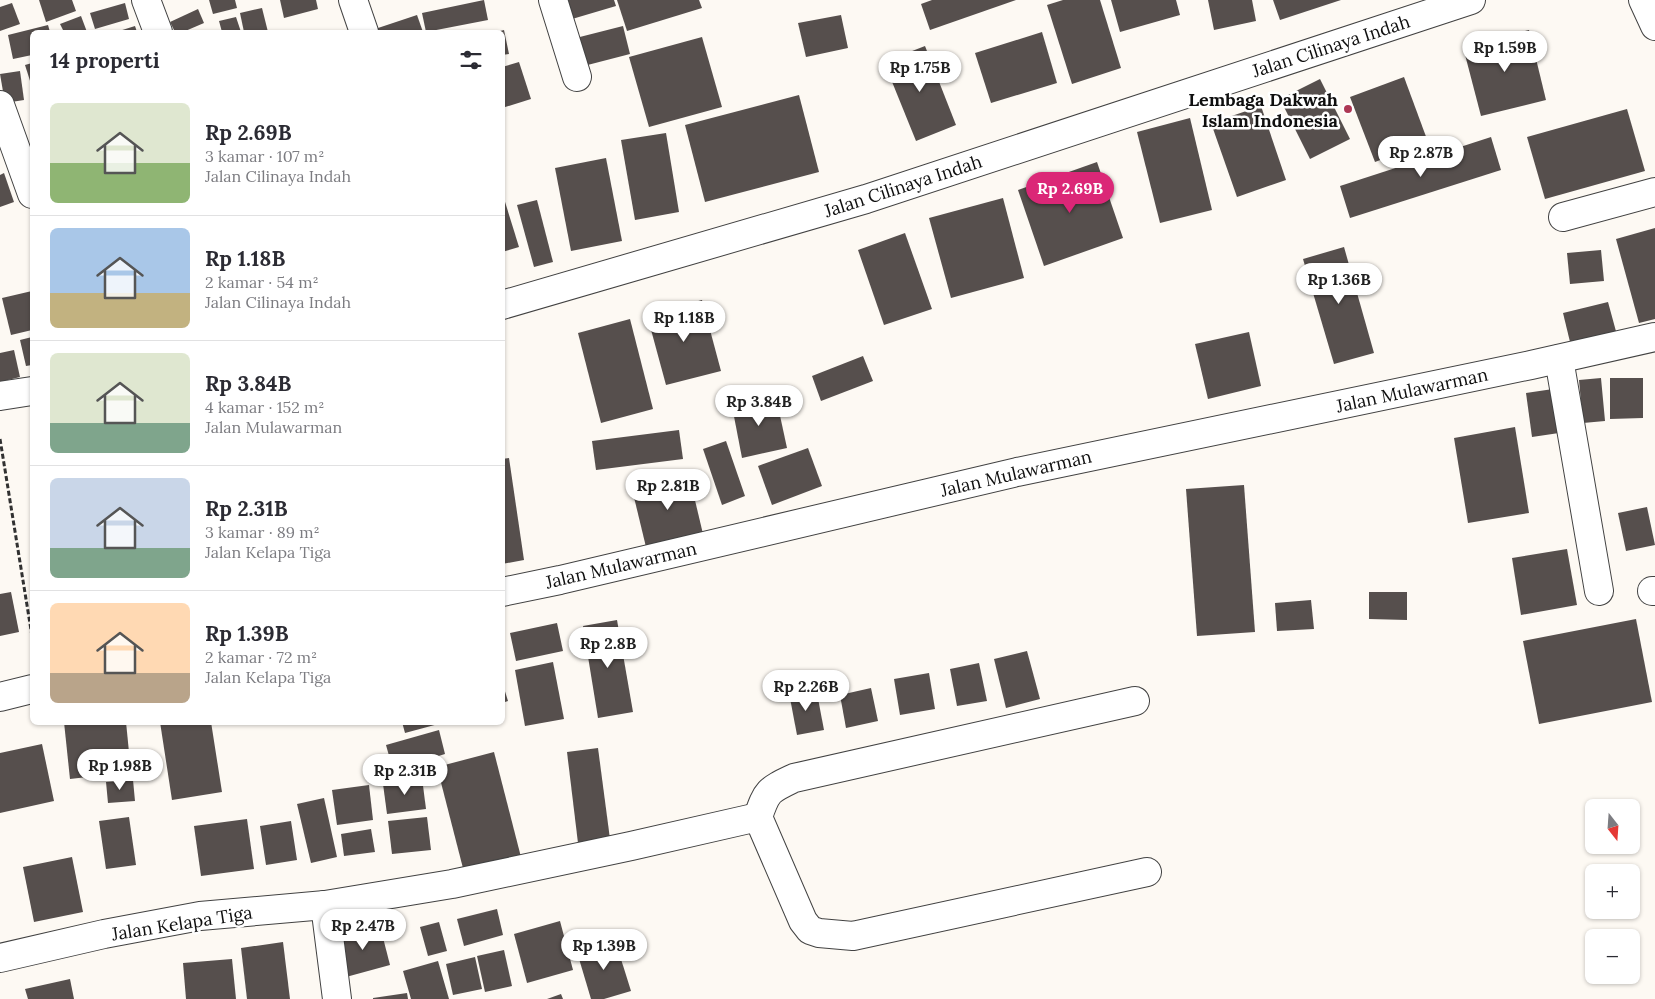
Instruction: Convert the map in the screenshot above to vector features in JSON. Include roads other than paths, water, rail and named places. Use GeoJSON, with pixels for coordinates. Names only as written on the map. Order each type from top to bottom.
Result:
{"type":"FeatureCollection","features":[{"type":"Feature","properties":{"kind":"street"},"geometry":{"type":"LineString","coordinates":[[146,0],[157,30]]}},
{"type":"Feature","properties":{"kind":"street"},"geometry":{"type":"LineString","coordinates":[[353,0],[363,30]]}},
{"type":"Feature","properties":{"kind":"street"},"geometry":{"type":"LineString","coordinates":[[554,0],[577,77]]}},
{"type":"Feature","properties":{"kind":"street","name":"Jalan Cilinaya Indah"},"geometry":{"type":"LineString","coordinates":[[505,304],[866,199],[1471,0]]}},
{"type":"Feature","properties":{"kind":"street"},"geometry":{"type":"LineString","coordinates":[[1642,0],[1655,26]]}},
{"type":"Feature","properties":{"kind":"street"},"geometry":{"type":"LineString","coordinates":[[0,105],[30,188]]}},
{"type":"Feature","properties":{"kind":"street"},"geometry":{"type":"LineString","coordinates":[[1563,217],[1655,192]]}},
{"type":"Feature","properties":{"kind":"street","name":"Jalan Mulawarman"},"geometry":{"type":"LineString","coordinates":[[505,591],[570,578],[1017,472],[1546,362],[1655,337]]}},
{"type":"Feature","properties":{"kind":"street"},"geometry":{"type":"LineString","coordinates":[[1546,362],[1599,591]]}},
{"type":"Feature","properties":{"kind":"street"},"geometry":{"type":"LineString","coordinates":[[0,396],[30,391]]}},
{"type":"Feature","properties":{"kind":"street"},"geometry":{"type":"LineString","coordinates":[[0,697],[30,690]]}},
{"type":"Feature","properties":{"kind":"street"},"geometry":{"type":"LineString","coordinates":[[1135,701],[794,778],[777,786],[765,796],[758,817],[803,921],[810,930],[819,933],[853,936],[1147,872]]}},
{"type":"Feature","properties":{"kind":"street","name":"Jalan Kelapa Tiga"},"geometry":{"type":"LineString","coordinates":[[0,958],[104,934],[200,916],[325,905],[452,884],[758,817]]}},
{"type":"Feature","properties":{"kind":"street"},"geometry":{"type":"LineString","coordinates":[[325,905],[337,999]]}},
{"type":"Feature","properties":{"kind":"place","name":"Lembaga Dakwah Islam Indonesia"},"geometry":{"type":"Point","coordinates":[1348,109]}}]}
